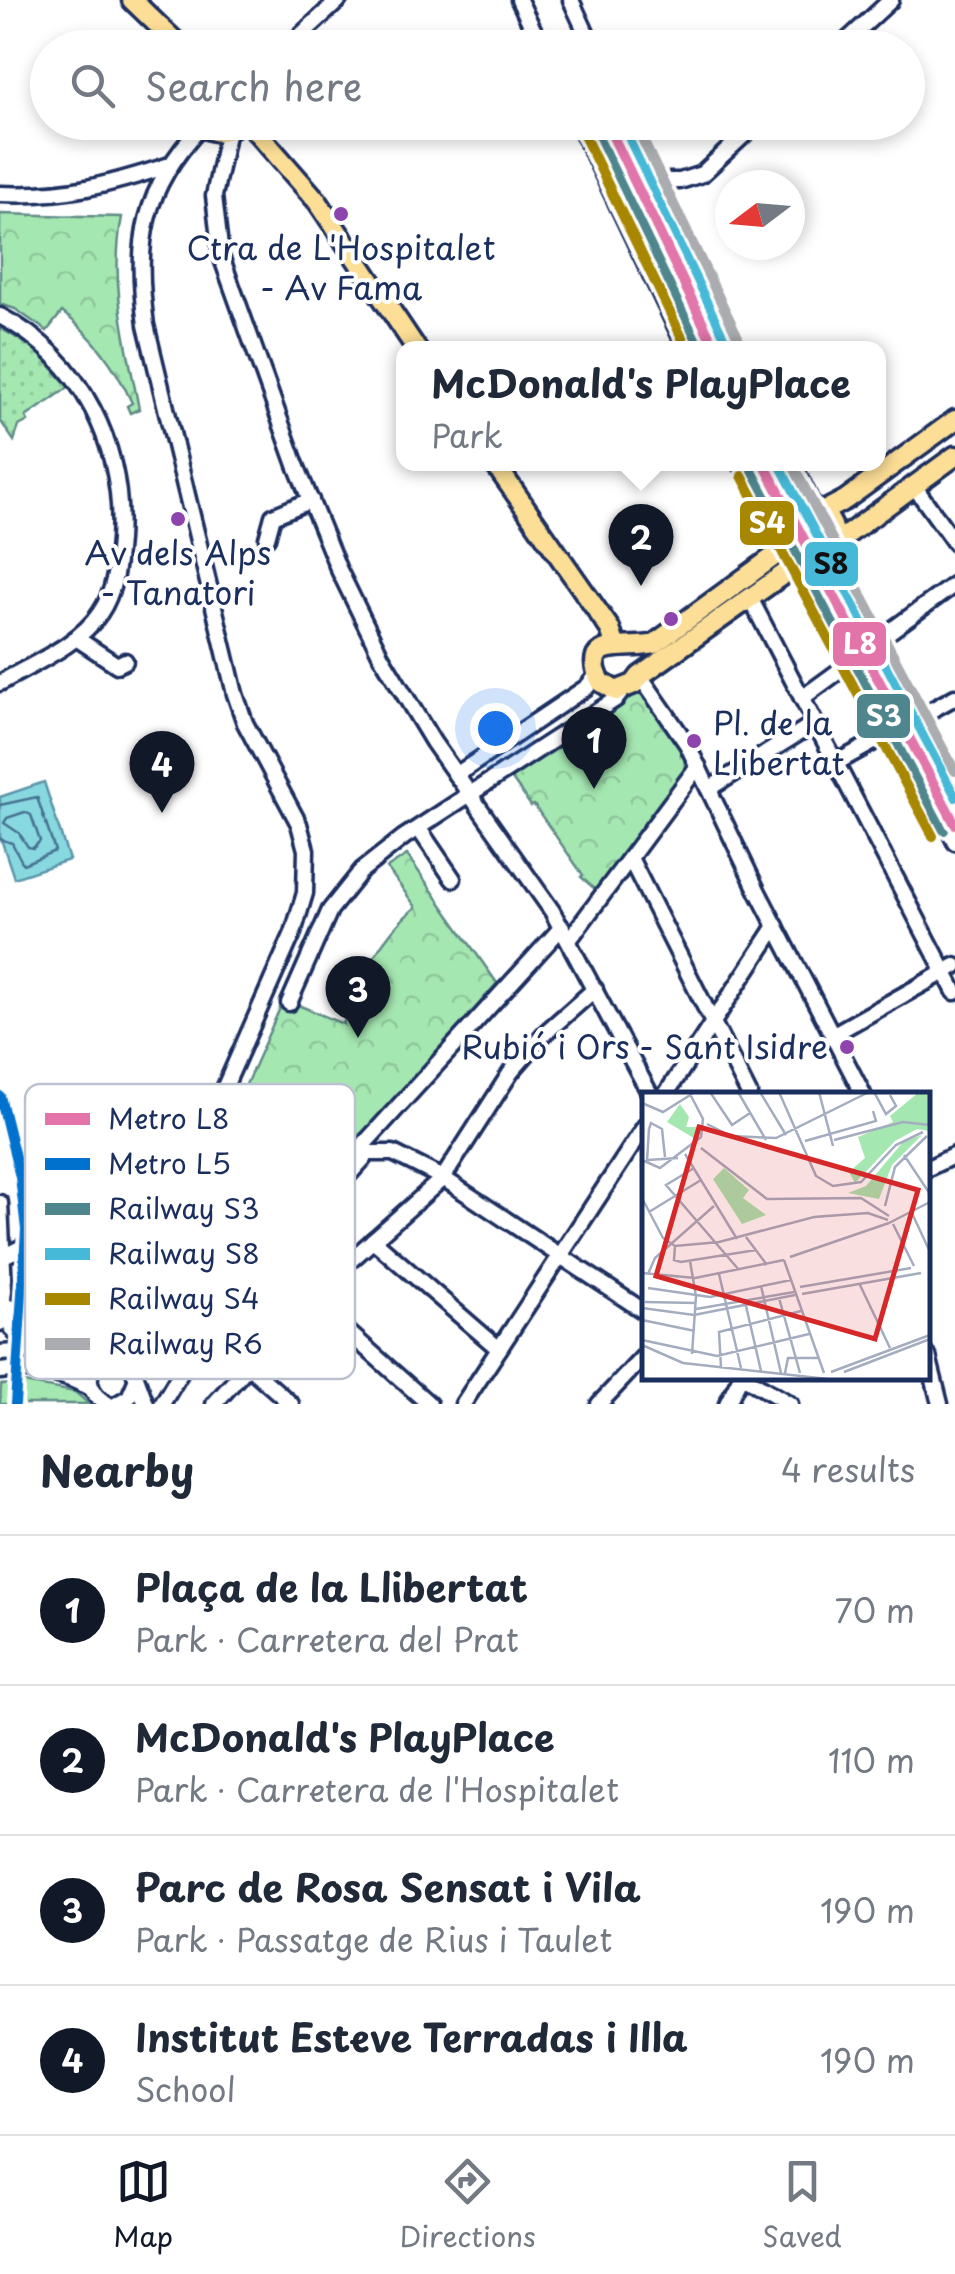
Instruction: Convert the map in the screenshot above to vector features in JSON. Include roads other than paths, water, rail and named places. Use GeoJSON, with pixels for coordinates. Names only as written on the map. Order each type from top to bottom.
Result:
{"type":"FeatureCollection","features":[{"type":"Feature","properties":{"kind":"main road"},"geometry":{"type":"LineString","coordinates":[[137,1],[162,30]]}},
{"type":"Feature","properties":{"kind":"main road"},"geometry":{"type":"LineString","coordinates":[[264,140],[318,202],[411,341]]}},
{"type":"Feature","properties":{"kind":"main road"},"geometry":{"type":"LineString","coordinates":[[886,470],[955,420]]}},
{"type":"Feature","properties":{"kind":"main road"},"geometry":{"type":"LineString","coordinates":[[821,557],[780,552],[654,644],[623,646],[600,654],[598,675],[605,686],[623,690],[634,684],[750,598],[821,557],[955,456]]}},
{"type":"Feature","properties":{"kind":"main road"},"geometry":{"type":"LineString","coordinates":[[500,471],[623,646],[641,661],[640,676]]}},
{"type":"Feature","properties":{"kind":"main road"},"geometry":{"type":"LineString","coordinates":[[780,552],[776,532],[780,519],[791,510],[818,510],[845,500],[885,471]]}},
{"type":"Feature","properties":{"kind":"main road"},"geometry":{"type":"LineString","coordinates":[[818,510],[833,526],[821,557]]}},
{"type":"Feature","properties":{"kind":"street"},"geometry":{"type":"LineString","coordinates":[[306,30],[338,0]]}},
{"type":"Feature","properties":{"kind":"street"},"geometry":{"type":"LineString","coordinates":[[519,0],[533,30]]}},
{"type":"Feature","properties":{"kind":"street"},"geometry":{"type":"LineString","coordinates":[[570,0],[585,30]]}},
{"type":"Feature","properties":{"kind":"street"},"geometry":{"type":"LineString","coordinates":[[858,30],[891,0]]}},
{"type":"Feature","properties":{"kind":"street"},"geometry":{"type":"LineString","coordinates":[[188,140],[170,165],[149,208],[142,240],[141,276],[150,352],[234,694],[244,723],[296,816],[306,850],[307,876],[298,920],[225,1084]]}},
{"type":"Feature","properties":{"kind":"street"},"geometry":{"type":"LineString","coordinates":[[230,140],[214,196],[221,256],[338,568],[381,656],[432,742],[566,934],[649,1092]]}},
{"type":"Feature","properties":{"kind":"street"},"geometry":{"type":"LineString","coordinates":[[587,140],[683,341]]}},
{"type":"Feature","properties":{"kind":"street"},"geometry":{"type":"LineString","coordinates":[[639,140],[735,341]]}},
{"type":"Feature","properties":{"kind":"street"},"geometry":{"type":"LineString","coordinates":[[658,181],[680,181],[702,174],[739,140]]}},
{"type":"Feature","properties":{"kind":"street"},"geometry":{"type":"LineString","coordinates":[[0,194],[77,192],[170,165]]}},
{"type":"Feature","properties":{"kind":"street"},"geometry":{"type":"LineString","coordinates":[[0,316],[37,338],[66,366],[92,405],[112,464],[120,509],[114,584],[99,615],[76,638],[0,683]]}},
{"type":"Feature","properties":{"kind":"street"},"geometry":{"type":"LineString","coordinates":[[746,471],[776,532]]}},
{"type":"Feature","properties":{"kind":"street"},"geometry":{"type":"LineString","coordinates":[[797,471],[818,510]]}},
{"type":"Feature","properties":{"kind":"street"},"geometry":{"type":"LineString","coordinates":[[914,486],[955,543]]}},
{"type":"Feature","properties":{"kind":"street"},"geometry":{"type":"LineString","coordinates":[[267,538],[273,516],[310,500]]}},
{"type":"Feature","properties":{"kind":"street"},"geometry":{"type":"LineString","coordinates":[[821,557],[878,640],[955,842]]}},
{"type":"Feature","properties":{"kind":"street"},"geometry":{"type":"LineString","coordinates":[[821,557],[861,655],[955,792]]}},
{"type":"Feature","properties":{"kind":"street"},"geometry":{"type":"LineString","coordinates":[[821,557],[955,814]]}},
{"type":"Feature","properties":{"kind":"street"},"geometry":{"type":"LineString","coordinates":[[878,640],[955,584]]}},
{"type":"Feature","properties":{"kind":"street"},"geometry":{"type":"LineString","coordinates":[[750,598],[950,969],[955,992]]}},
{"type":"Feature","properties":{"kind":"street"},"geometry":{"type":"LineString","coordinates":[[76,638],[110,663],[117,666],[125,661]]}},
{"type":"Feature","properties":{"kind":"street"},"geometry":{"type":"LineString","coordinates":[[802,698],[861,655]]}},
{"type":"Feature","properties":{"kind":"street"},"geometry":{"type":"LineString","coordinates":[[456,775],[587,687],[598,675]]}},
{"type":"Feature","properties":{"kind":"street"},"geometry":{"type":"LineString","coordinates":[[640,676],[698,766],[862,1092]]}},
{"type":"Feature","properties":{"kind":"street"},"geometry":{"type":"LineString","coordinates":[[288,1003],[338,898],[375,858],[604,707],[623,690]]}},
{"type":"Feature","properties":{"kind":"street"},"geometry":{"type":"LineString","coordinates":[[836,763],[955,698]]}},
{"type":"Feature","properties":{"kind":"street"},"geometry":{"type":"LineString","coordinates":[[709,789],[815,722]]}},
{"type":"Feature","properties":{"kind":"street"},"geometry":{"type":"LineString","coordinates":[[355,1170],[364,1160],[365,1143],[412,1089],[566,934],[630,858],[698,766]]}},
{"type":"Feature","properties":{"kind":"street"},"geometry":{"type":"LineString","coordinates":[[419,829],[454,879]]}},
{"type":"Feature","properties":{"kind":"street"},"geometry":{"type":"LineString","coordinates":[[630,858],[747,1092]]}},
{"type":"Feature","properties":{"kind":"street"},"geometry":{"type":"LineString","coordinates":[[667,1092],[776,926]]}},
{"type":"Feature","properties":{"kind":"street"},"geometry":{"type":"LineString","coordinates":[[832,1035],[950,969]]}},
{"type":"Feature","properties":{"kind":"street"},"geometry":{"type":"LineString","coordinates":[[355,1257],[443,1178],[518,1064],[545,1033],[595,989]]}},
{"type":"Feature","properties":{"kind":"street"},"geometry":{"type":"LineString","coordinates":[[463,1404],[642,1131]]}},
{"type":"Feature","properties":{"kind":"street"},"geometry":{"type":"LineString","coordinates":[[364,1153],[394,1153],[443,1178],[642,1310]]}},
{"type":"Feature","properties":{"kind":"street"},"geometry":{"type":"LineString","coordinates":[[930,1167],[955,1155]]}},
{"type":"Feature","properties":{"kind":"street"},"geometry":{"type":"LineString","coordinates":[[0,1204],[0,1323]]}},
{"type":"Feature","properties":{"kind":"street"},"geometry":{"type":"LineString","coordinates":[[374,1240],[499,1349]]}},
{"type":"Feature","properties":{"kind":"street"},"geometry":{"type":"LineString","coordinates":[[3,1256],[25,1246]]}},
{"type":"Feature","properties":{"kind":"street"},"geometry":{"type":"LineString","coordinates":[[2,1282],[9,1324],[16,1336],[25,1339]]}},
{"type":"Feature","properties":{"kind":"street"},"geometry":{"type":"LineString","coordinates":[[355,1338],[429,1404]]}},
{"type":"Feature","properties":{"kind":"street"},"geometry":{"type":"LineString","coordinates":[[0,1353],[25,1352]]}},
{"type":"Feature","properties":{"kind":"street"},"geometry":{"type":"LineString","coordinates":[[599,1404],[642,1358]]}},
{"type":"Feature","properties":{"kind":"street"},"geometry":{"type":"LineString","coordinates":[[930,1364],[940,1404]]}},
{"type":"Feature","properties":{"kind":"street"},"geometry":{"type":"LineString","coordinates":[[0,1371],[25,1370]]}},
{"type":"Feature","properties":{"kind":"street"},"geometry":{"type":"LineString","coordinates":[[68,1379],[90,1388],[108,1404]]}},
{"type":"Feature","properties":{"kind":"street"},"geometry":{"type":"LineString","coordinates":[[90,1379],[90,1388]]}},
{"type":"Feature","properties":{"kind":"street"},"geometry":{"type":"LineString","coordinates":[[162,1404],[177,1379]]}},
{"type":"Feature","properties":{"kind":"street"},"geometry":{"type":"LineString","coordinates":[[214,1404],[236,1379]]}},
{"type":"Feature","properties":{"kind":"street"},"geometry":{"type":"LineString","coordinates":[[263,1379],[291,1404]]}},
{"type":"Feature","properties":{"kind":"street"},"geometry":{"type":"LineString","coordinates":[[728,1404],[740,1379]]}},
{"type":"Feature","properties":{"kind":"street"},"geometry":{"type":"LineString","coordinates":[[746,1379],[790,1404]]}},
{"type":"Feature","properties":{"kind":"street"},"geometry":{"type":"LineString","coordinates":[[117,1404],[129,1398],[136,1380]]}},
{"type":"Feature","properties":{"kind":"street"},"geometry":{"type":"LineString","coordinates":[[136,1380],[146,1404]]}},
{"type":"Feature","properties":{"kind":"water"},"geometry":{"type":"Polygon","coordinates":[[[44,782],[69,860],[14,878],[0,836],[0,797],[44,782]]]}},
{"type":"Feature","properties":{"kind":"metro line","name":"L8"},"geometry":{"type":"LineString","coordinates":[[615,140],[712,341]]}},
{"type":"Feature","properties":{"kind":"metro line","name":"L8"},"geometry":{"type":"LineString","coordinates":[[768,471],[955,824]]}},
{"type":"Feature","properties":{"kind":"metro line","name":"L5"},"geometry":{"type":"LineString","coordinates":[[0,1096],[20,1177],[25,1221]]}},
{"type":"Feature","properties":{"kind":"metro line","name":"L5"},"geometry":{"type":"LineString","coordinates":[[15,1404],[25,1246]]}},
{"type":"Feature","properties":{"kind":"rail line","name":"S4"},"geometry":{"type":"LineString","coordinates":[[586,140],[684,341]]}},
{"type":"Feature","properties":{"kind":"rail line","name":"S3"},"geometry":{"type":"LineString","coordinates":[[601,140],[698,341]]}},
{"type":"Feature","properties":{"kind":"rail line","name":"S8"},"geometry":{"type":"LineString","coordinates":[[629,140],[725,341]]}},
{"type":"Feature","properties":{"kind":"rail line","name":"R6"},"geometry":{"type":"LineString","coordinates":[[643,140],[738,337]]}},
{"type":"Feature","properties":{"kind":"rail line","name":"S3"},"geometry":{"type":"LineString","coordinates":[[754,471],[944,830]]}},
{"type":"Feature","properties":{"kind":"rail line","name":"S8"},"geometry":{"type":"LineString","coordinates":[[782,471],[955,797]]}},
{"type":"Feature","properties":{"kind":"rail line","name":"R6"},"geometry":{"type":"LineString","coordinates":[[796,471],[955,771]]}},
{"type":"Feature","properties":{"kind":"rail line","name":"S4"},"geometry":{"type":"LineString","coordinates":[[742,476],[933,836]]}},
{"type":"Feature","properties":{"kind":"place","name":"Ctra de L'Hospitalet - Av Fama"},"geometry":{"type":"Point","coordinates":[341,214]}},
{"type":"Feature","properties":{"kind":"place","name":"Av dels Alps - Tanatori"},"geometry":{"type":"Point","coordinates":[178,519]}},
{"type":"Feature","properties":{"kind":"place","name":"McDonald's PlayPlace"},"geometry":{"type":"Point","coordinates":[641,586]}},
{"type":"Feature","properties":{"kind":"place","name":"Pl. de la Llibertat"},"geometry":{"type":"Point","coordinates":[694,741]}},
{"type":"Feature","properties":{"kind":"place","name":"Plaça de la Llibertat"},"geometry":{"type":"Point","coordinates":[594,789]}},
{"type":"Feature","properties":{"kind":"place","name":"Institut Esteve Terradas i Illa"},"geometry":{"type":"Point","coordinates":[162,813]}},
{"type":"Feature","properties":{"kind":"place","name":"Parc de Rosa Sensat i Vila"},"geometry":{"type":"Point","coordinates":[358,1038]}},
{"type":"Feature","properties":{"kind":"place","name":"Rubió i Ors - Sant Isidre"},"geometry":{"type":"Point","coordinates":[847,1047]}}]}
